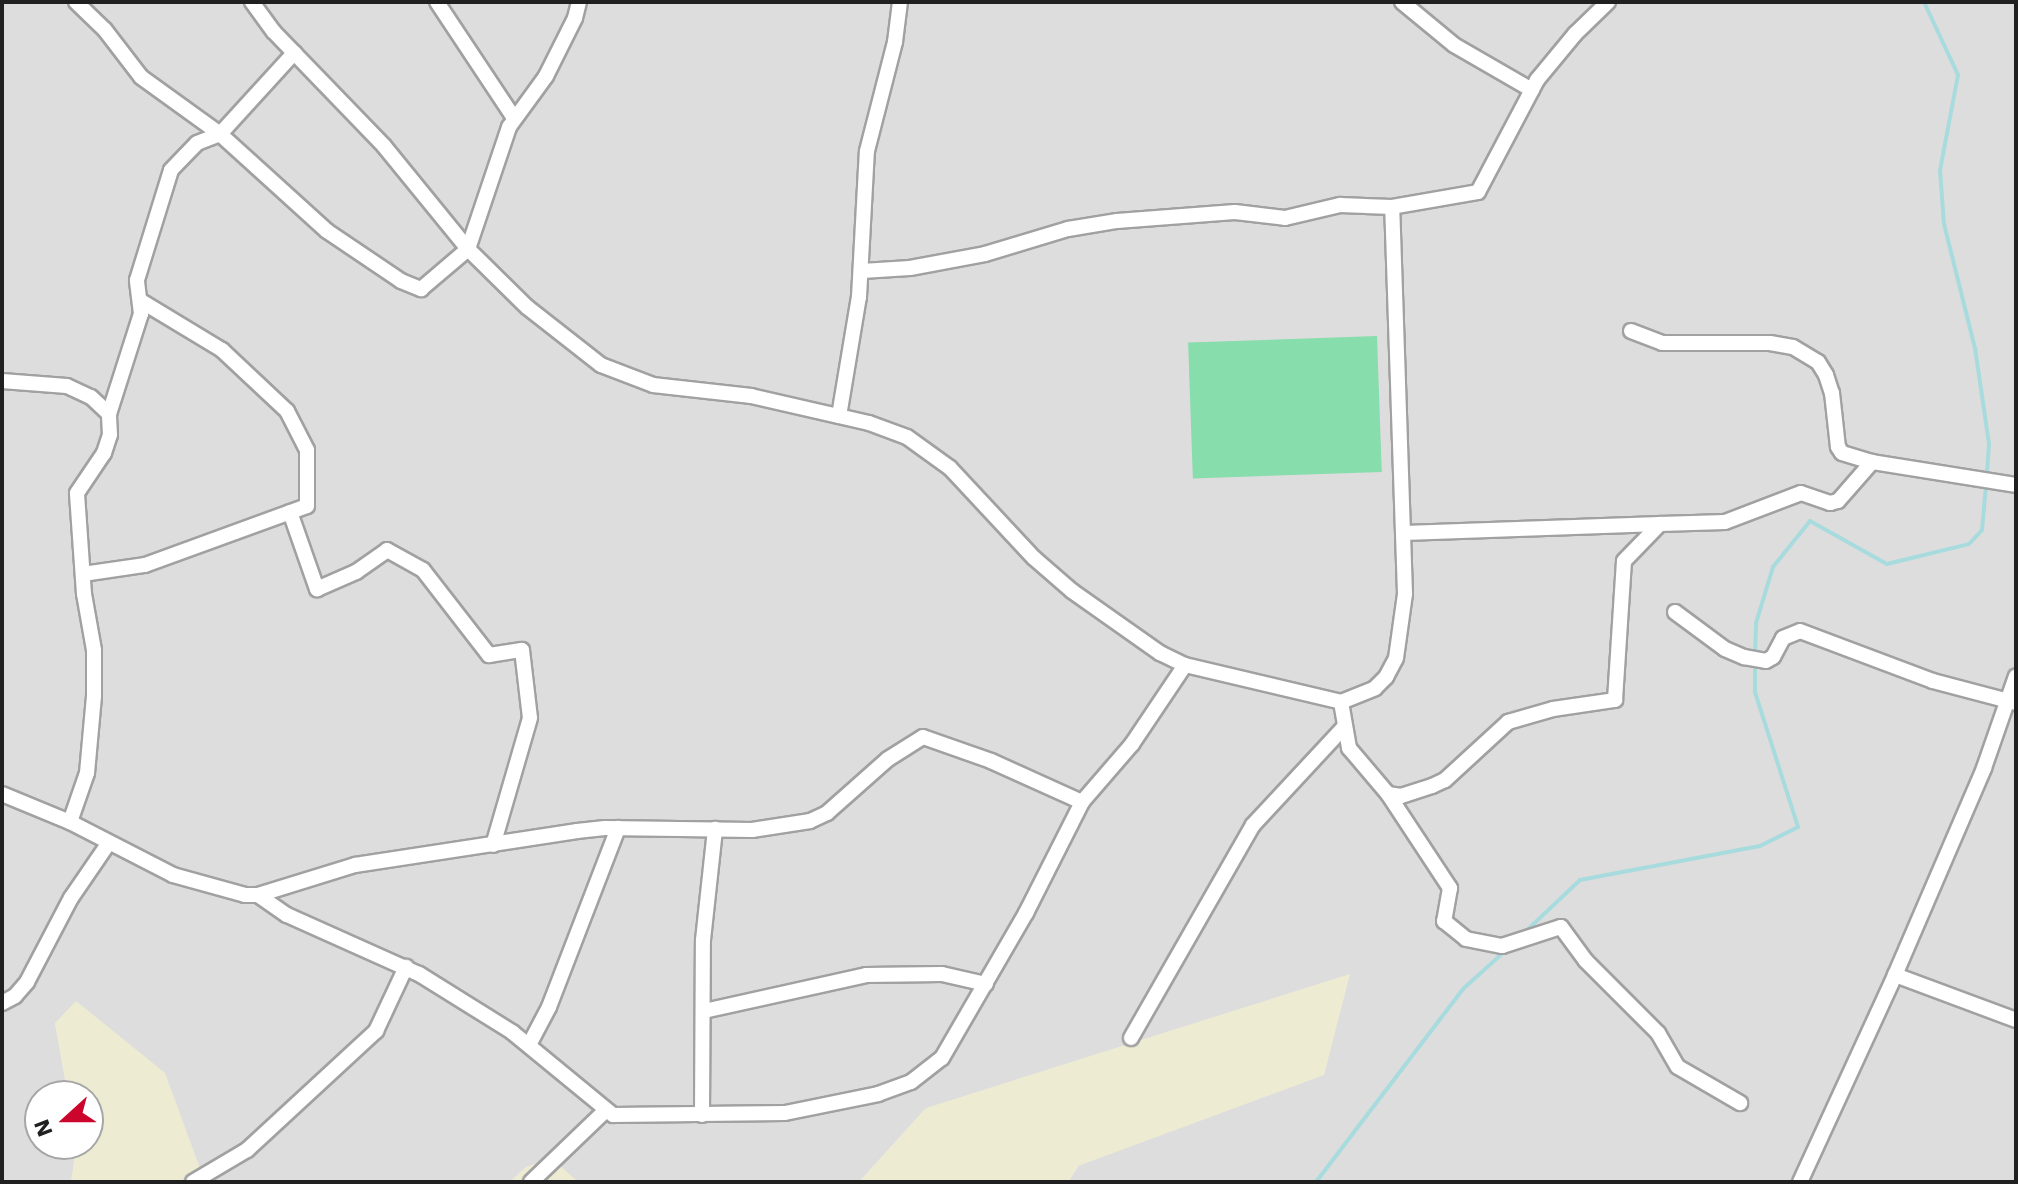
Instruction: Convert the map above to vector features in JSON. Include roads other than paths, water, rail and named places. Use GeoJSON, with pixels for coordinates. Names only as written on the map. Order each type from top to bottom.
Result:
{"type":"FeatureCollection","features":[{"type":"Feature","properties":{"kind":"street"},"geometry":{"type":"LineString","coordinates":[[76,2],[112,38],[141,77],[220,134],[327,231],[414,289],[426,287],[468,249],[514,118],[546,76],[579,2]]}},
{"type":"Feature","properties":{"kind":"street"},"geometry":{"type":"LineString","coordinates":[[252,2],[294,53],[384,146],[468,249],[551,328],[601,365],[630,379],[653,385],[751,396],[839,416],[907,437],[929,450],[1072,591],[1160,653],[1185,665],[1341,702],[1375,688],[1386,677],[1396,658],[1405,594],[1392,207]]}},
{"type":"Feature","properties":{"kind":"street"},"geometry":{"type":"LineString","coordinates":[[437,2],[514,118]]}},
{"type":"Feature","properties":{"kind":"street"},"geometry":{"type":"LineString","coordinates":[[839,416],[853,350],[862,271],[861,216],[867,151],[895,42],[900,2]]}},
{"type":"Feature","properties":{"kind":"street"},"geometry":{"type":"LineString","coordinates":[[1402,2],[1454,45],[1532,90]]}},
{"type":"Feature","properties":{"kind":"street"},"geometry":{"type":"LineString","coordinates":[[862,271],[910,268],[985,254],[1068,229],[1117,221],[1235,212],[1285,218],[1340,205],[1392,207],[1478,192],[1532,90],[1575,34],[1608,2]]}},
{"type":"Feature","properties":{"kind":"street"},"geometry":{"type":"LineString","coordinates":[[70,822],[87,773],[94,714],[94,650],[83,574],[77,493],[107,445],[109,414],[131,350],[141,301],[137,280],[171,170],[191,147],[220,134],[294,53]]}},
{"type":"Feature","properties":{"kind":"street"},"geometry":{"type":"LineString","coordinates":[[83,574],[145,565],[307,506],[307,450],[287,411],[222,350],[141,301]]}},
{"type":"Feature","properties":{"kind":"street"},"geometry":{"type":"LineString","coordinates":[[1631,331],[1662,343],[1770,343],[1806,353],[1818,362],[1832,393],[1840,451],[1872,462],[2016,485]]}},
{"type":"Feature","properties":{"kind":"street"},"geometry":{"type":"LineString","coordinates":[[2,381],[67,386],[91,397],[109,414]]}},
{"type":"Feature","properties":{"kind":"street"},"geometry":{"type":"LineString","coordinates":[[1404,533],[1725,522],[1801,493],[1830,503],[1838,501],[1872,462]]}},
{"type":"Feature","properties":{"kind":"street"},"geometry":{"type":"LineString","coordinates":[[290,512],[317,589],[356,572],[387,550],[423,570],[489,655],[522,650],[530,718],[493,845]]}},
{"type":"Feature","properties":{"kind":"street"},"geometry":{"type":"LineString","coordinates":[[1388,794],[1401,796],[1445,780],[1508,722],[1553,709],[1615,700],[1624,561],[1660,524]]}},
{"type":"Feature","properties":{"kind":"street"},"geometry":{"type":"LineString","coordinates":[[1675,612],[1725,649],[1744,657],[1766,661],[1773,657],[1783,638],[1800,631],[1933,681],[2012,702]]}},
{"type":"Feature","properties":{"kind":"street"},"geometry":{"type":"LineString","coordinates":[[258,895],[287,915],[406,967],[529,1045],[605,1111],[624,1117],[785,1113],[848,1102],[911,1082],[942,1058],[986,984],[1082,802],[1132,744],[1185,665]]}},
{"type":"Feature","properties":{"kind":"street"},"geometry":{"type":"LineString","coordinates":[[1800,1182],[1895,975],[1984,768],[2012,702],[2016,676]]}},
{"type":"Feature","properties":{"kind":"street"},"geometry":{"type":"LineString","coordinates":[[1341,702],[1344,727],[1356,759],[1388,794],[1450,888],[1444,921],[1466,939],[1502,946],[1561,927],[1586,961],[1658,1033],[1678,1067],[1740,1103]]}},
{"type":"Feature","properties":{"kind":"street"},"geometry":{"type":"LineString","coordinates":[[1131,1038],[1253,825],[1344,727]]}},
{"type":"Feature","properties":{"kind":"street"},"geometry":{"type":"LineString","coordinates":[[2,794],[70,822],[108,844],[185,880],[245,895],[258,895],[355,865],[577,831],[618,828],[752,830],[819,818],[888,759],[923,737],[991,761],[1082,802]]}},
{"type":"Feature","properties":{"kind":"street"},"geometry":{"type":"LineString","coordinates":[[529,1045],[549,1007],[618,828]]}},
{"type":"Feature","properties":{"kind":"street"},"geometry":{"type":"LineString","coordinates":[[702,1115],[703,940],[715,829]]}},
{"type":"Feature","properties":{"kind":"street"},"geometry":{"type":"LineString","coordinates":[[2,1003],[15,996],[27,982],[71,898],[108,844]]}},
{"type":"Feature","properties":{"kind":"street"},"geometry":{"type":"LineString","coordinates":[[193,1182],[247,1150],[376,1031],[406,967]]}},
{"type":"Feature","properties":{"kind":"street"},"geometry":{"type":"LineString","coordinates":[[704,1011],[866,975],[942,974],[986,984]]}},
{"type":"Feature","properties":{"kind":"street"},"geometry":{"type":"LineString","coordinates":[[1895,975],[2016,1020]]}},
{"type":"Feature","properties":{"kind":"street"},"geometry":{"type":"LineString","coordinates":[[531,1182],[605,1111]]}},
{"type":"Feature","properties":{"kind":"waterway"},"geometry":{"type":"LineString","coordinates":[[1924,2],[1958,75],[1940,170],[1944,224],[1975,348],[1989,444],[1987,476]]}},
{"type":"Feature","properties":{"kind":"waterway"},"geometry":{"type":"LineString","coordinates":[[1755,655],[1756,623],[1773,567],[1810,521],[1887,564],[1969,544],[1982,530],[1986,485]]}},
{"type":"Feature","properties":{"kind":"waterway"},"geometry":{"type":"LineString","coordinates":[[1522,935],[1580,880],[1760,846],[1798,827],[1755,692],[1755,664]]}},
{"type":"Feature","properties":{"kind":"waterway"},"geometry":{"type":"LineString","coordinates":[[1316,1182],[1463,989],[1504,952]]}}]}
